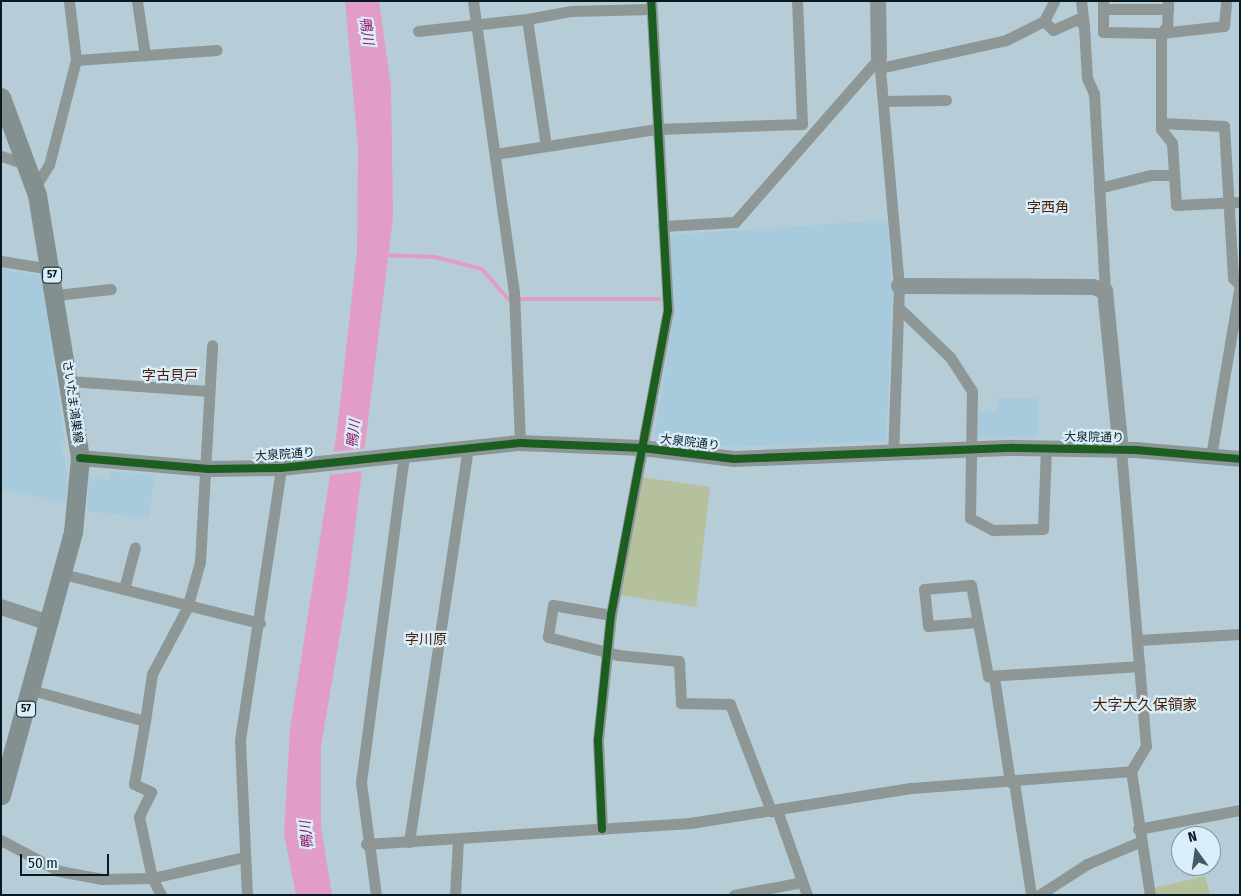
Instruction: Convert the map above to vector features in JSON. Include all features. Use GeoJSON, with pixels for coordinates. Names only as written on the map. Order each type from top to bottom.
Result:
{"type":"FeatureCollection","features":[{"type":"Feature","properties":{"kind":"main road","name":"さいたま鴻巣線"},"geometry":{"type":"LineString","coordinates":[[1,97],[35,186],[56,295],[80,458],[77,509],[62,574],[1,795]]}},
{"type":"Feature","properties":{"kind":"street"},"geometry":{"type":"LineString","coordinates":[[137,1],[145,55]]}},
{"type":"Feature","properties":{"kind":"street"},"geometry":{"type":"LineString","coordinates":[[473,1],[514,292],[520,443]]}},
{"type":"Feature","properties":{"kind":"street"},"geometry":{"type":"LineString","coordinates":[[495,154],[657,130],[802,124],[797,1]]}},
{"type":"Feature","properties":{"kind":"street"},"geometry":{"type":"LineString","coordinates":[[878,1],[879,63],[899,286],[893,454]]}},
{"type":"Feature","properties":{"kind":"street"},"geometry":{"type":"LineString","coordinates":[[663,226],[735,222],[879,63],[972,50],[1044,21],[1054,1]]}},
{"type":"Feature","properties":{"kind":"street"},"geometry":{"type":"LineString","coordinates":[[1081,1],[1087,78],[1094,94],[1104,291],[1121,450],[1146,746],[1131,771],[1139,842],[1150,895]]}},
{"type":"Feature","properties":{"kind":"street"},"geometry":{"type":"LineString","coordinates":[[1226,1],[1224,26],[1161,33],[1103,32],[1103,5],[1168,5],[1167,26],[1161,33],[1161,123],[1172,143],[1176,205],[1235,202]]}},
{"type":"Feature","properties":{"kind":"street"},"geometry":{"type":"LineString","coordinates":[[35,186],[49,165],[60,107],[76,60],[72,2]]}},
{"type":"Feature","properties":{"kind":"street"},"geometry":{"type":"LineString","coordinates":[[418,31],[527,19],[571,11],[651,5],[668,310],[611,615],[598,740],[602,829]]}},
{"type":"Feature","properties":{"kind":"street"},"geometry":{"type":"LineString","coordinates":[[527,19],[546,146]]}},
{"type":"Feature","properties":{"kind":"street"},"geometry":{"type":"LineString","coordinates":[[1044,21],[1053,30],[1078,19],[1084,26]]}},
{"type":"Feature","properties":{"kind":"street"},"geometry":{"type":"LineString","coordinates":[[76,60],[217,50]]}},
{"type":"Feature","properties":{"kind":"street"},"geometry":{"type":"LineString","coordinates":[[883,101],[946,100]]}},
{"type":"Feature","properties":{"kind":"street"},"geometry":{"type":"LineString","coordinates":[[1161,123],[1224,126],[1235,202],[1233,278],[1240,285],[1211,456]]}},
{"type":"Feature","properties":{"kind":"street"},"geometry":{"type":"LineString","coordinates":[[1,156],[28,165]]}},
{"type":"Feature","properties":{"kind":"street"},"geometry":{"type":"LineString","coordinates":[[1099,188],[1151,175],[1174,175]]}},
{"type":"Feature","properties":{"kind":"street"},"geometry":{"type":"LineString","coordinates":[[1,261],[51,269]]}},
{"type":"Feature","properties":{"kind":"street"},"geometry":{"type":"LineString","coordinates":[[899,286],[1094,287],[1104,291]]}},
{"type":"Feature","properties":{"kind":"street"},"geometry":{"type":"LineString","coordinates":[[56,295],[112,289]]}},
{"type":"Feature","properties":{"kind":"street"},"geometry":{"type":"LineString","coordinates":[[898,307],[950,357],[968,383],[974,408],[970,518],[993,530],[1043,529],[1046,448]]}},
{"type":"Feature","properties":{"kind":"street"},"geometry":{"type":"LineString","coordinates":[[162,895],[152,878],[139,817],[151,792],[134,784],[152,674],[187,608],[200,562],[209,469],[207,391],[212,345]]}},
{"type":"Feature","properties":{"kind":"street"},"geometry":{"type":"LineString","coordinates":[[69,381],[207,391]]}},
{"type":"Feature","properties":{"kind":"street","name":"大泉院通り"},"geometry":{"type":"LineString","coordinates":[[80,458],[209,469],[289,467],[520,443],[642,448],[734,459],[893,454],[973,449],[1046,448],[1121,450],[1240,459]]}},
{"type":"Feature","properties":{"kind":"street"},"geometry":{"type":"LineString","coordinates":[[410,842],[468,448]]}},
{"type":"Feature","properties":{"kind":"street"},"geometry":{"type":"LineString","coordinates":[[376,895],[366,844],[361,782],[364,737],[397,456]]}},
{"type":"Feature","properties":{"kind":"street"},"geometry":{"type":"LineString","coordinates":[[247,895],[240,740],[289,467]]}},
{"type":"Feature","properties":{"kind":"street"},"geometry":{"type":"LineString","coordinates":[[124,588],[135,547]]}},
{"type":"Feature","properties":{"kind":"street"},"geometry":{"type":"LineString","coordinates":[[62,574],[124,588],[187,608],[260,623]]}},
{"type":"Feature","properties":{"kind":"street"},"geometry":{"type":"LineString","coordinates":[[978,622],[928,626],[924,589],[971,585],[978,622],[986,670],[994,677],[1031,895]]}},
{"type":"Feature","properties":{"kind":"street"},"geometry":{"type":"LineString","coordinates":[[611,615],[553,605],[548,637],[608,649],[618,655],[679,661],[682,703],[730,704],[807,895]]}},
{"type":"Feature","properties":{"kind":"street"},"geometry":{"type":"LineString","coordinates":[[1,606],[49,623]]}},
{"type":"Feature","properties":{"kind":"street"},"geometry":{"type":"LineString","coordinates":[[1138,640],[1240,634]]}},
{"type":"Feature","properties":{"kind":"street"},"geometry":{"type":"LineString","coordinates":[[994,677],[1140,666]]}},
{"type":"Feature","properties":{"kind":"street"},"geometry":{"type":"LineString","coordinates":[[31,690],[145,722]]}},
{"type":"Feature","properties":{"kind":"street"},"geometry":{"type":"LineString","coordinates":[[366,844],[458,840],[690,823],[912,788],[1012,782],[1131,771]]}},
{"type":"Feature","properties":{"kind":"street"},"geometry":{"type":"LineString","coordinates":[[1138,829],[1240,810]]}},
{"type":"Feature","properties":{"kind":"street"},"geometry":{"type":"LineString","coordinates":[[1,840],[59,871],[102,879],[152,878],[244,857]]}},
{"type":"Feature","properties":{"kind":"street"},"geometry":{"type":"LineString","coordinates":[[455,895],[458,840]]}},
{"type":"Feature","properties":{"kind":"street"},"geometry":{"type":"LineString","coordinates":[[1039,895],[1087,864],[1139,842]]}},
{"type":"Feature","properties":{"kind":"street"},"geometry":{"type":"LineString","coordinates":[[734,895],[802,882]]}},
{"type":"Feature","properties":{"kind":"shaded area"},"geometry":{"type":"Polygon","coordinates":[[[887,220],[893,292],[886,441],[732,447],[654,437],[674,316],[670,235],[887,220]]]}},
{"type":"Feature","properties":{"kind":"shaded area"},"geometry":{"type":"Polygon","coordinates":[[[1,269],[42,276],[65,443],[61,443],[67,476],[66,503],[1,489],[1,269]]]}},
{"type":"Feature","properties":{"kind":"shaded area"},"geometry":{"type":"Polygon","coordinates":[[[998,398],[1038,398],[1038,436],[978,437],[977,411],[997,411],[998,398]]]}},
{"type":"Feature","properties":{"kind":"shaded area"},"geometry":{"type":"Polygon","coordinates":[[[110,471],[154,476],[149,518],[87,511],[89,478],[109,479],[110,471]]]}},
{"type":"Feature","properties":{"kind":"green space"},"geometry":{"type":"Polygon","coordinates":[[[640,477],[710,487],[696,607],[621,595],[640,477]]]}},
{"type":"Feature","properties":{"kind":"green space"},"geometry":{"type":"Polygon","coordinates":[[[1205,876],[1210,895],[1155,895],[1154,888],[1205,876]]]}},
{"type":"Feature","properties":{"kind":"water","name":"鴨川"},"geometry":{"type":"Polygon","coordinates":[[[345,1],[379,1],[391,87],[393,217],[347,593],[321,746],[321,827],[332,895],[296,895],[284,834],[290,729],[337,431],[357,251],[358,147],[345,1]]]}},
{"type":"Feature","properties":{"kind":"pier"},"geometry":{"type":"Polygon","coordinates":[[[367,448],[364,471],[328,475],[332,452],[367,448]]]}},
{"type":"Feature","properties":{"kind":"waterway"},"geometry":{"type":"LineString","coordinates":[[383,255],[435,257],[482,269],[508,299],[659,299]]}},
{"type":"Feature","properties":{"kind":"cycle path"},"geometry":{"type":"LineString","coordinates":[[602,829],[598,740],[611,615],[668,310],[651,1]]}},
{"type":"Feature","properties":{"kind":"cycle path"},"geometry":{"type":"LineString","coordinates":[[80,458],[209,469],[281,468],[520,443],[642,448],[734,459],[1013,448],[1136,450],[1240,459]]}},
{"type":"Feature","properties":{"kind":"district","name":"字西角"},"geometry":{"type":"Point","coordinates":[1048,208]}},
{"type":"Feature","properties":{"kind":"district","name":"字古貝戸"},"geometry":{"type":"Point","coordinates":[170,376]}},
{"type":"Feature","properties":{"kind":"district","name":"字川原"},"geometry":{"type":"Point","coordinates":[426,640]}},
{"type":"Feature","properties":{"kind":"district","name":"大字大久保領家"},"geometry":{"type":"Point","coordinates":[1145,706]}}]}
